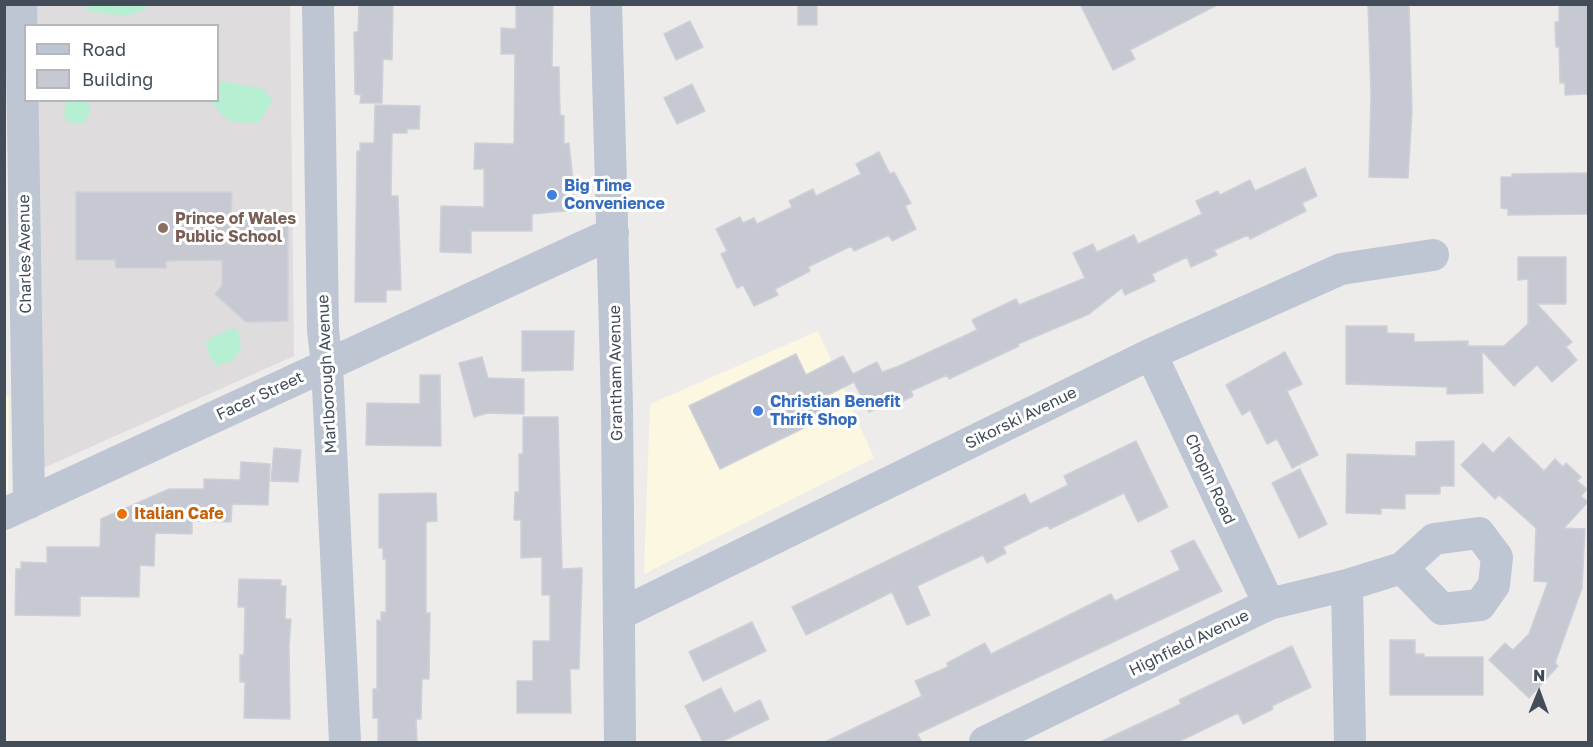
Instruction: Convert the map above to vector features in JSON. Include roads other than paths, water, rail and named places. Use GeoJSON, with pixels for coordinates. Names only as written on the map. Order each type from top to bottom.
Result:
{"type":"FeatureCollection","features":[{"type":"Feature","properties":{"kind":"street","name":"Charles Avenue"},"geometry":{"type":"LineString","coordinates":[[17,509],[21,4]]}},
{"type":"Feature","properties":{"kind":"street","name":"Marlborough Avenue"},"geometry":{"type":"LineString","coordinates":[[318,4],[323,330],[327,365],[345,742]]}},
{"type":"Feature","properties":{"kind":"street","name":"Grantham Avenue"},"geometry":{"type":"LineString","coordinates":[[606,4],[613,233],[620,742]]}},
{"type":"Feature","properties":{"kind":"street","name":"Facer Street"},"geometry":{"type":"LineString","coordinates":[[17,509],[613,233]]}},
{"type":"Feature","properties":{"kind":"street","name":"Sikorski Avenue"},"geometry":{"type":"LineString","coordinates":[[620,614],[1151,354],[1341,269],[1433,255]]}},
{"type":"Feature","properties":{"kind":"street","name":"Chopin Road"},"geometry":{"type":"LineString","coordinates":[[1151,354],[1269,604]]}},
{"type":"Feature","properties":{"kind":"street","name":"Highfield Avenue"},"geometry":{"type":"LineString","coordinates":[[985,742],[1269,604],[1347,585],[1402,568]]}},
{"type":"Feature","properties":{"kind":"street"},"geometry":{"type":"LineString","coordinates":[[1347,585],[1350,742]]}},
{"type":"Feature","properties":{"kind":"place","name":"Big Time Convenience"},"geometry":{"type":"Point","coordinates":[552,195]}},
{"type":"Feature","properties":{"kind":"place","name":"Prince of Wales Public School"},"geometry":{"type":"Point","coordinates":[163,228]}},
{"type":"Feature","properties":{"kind":"place","name":"Christian Benefit Thrift Shop"},"geometry":{"type":"Point","coordinates":[758,411]}},
{"type":"Feature","properties":{"kind":"place","name":"Italian Cafe"},"geometry":{"type":"Point","coordinates":[122,514]}}]}
